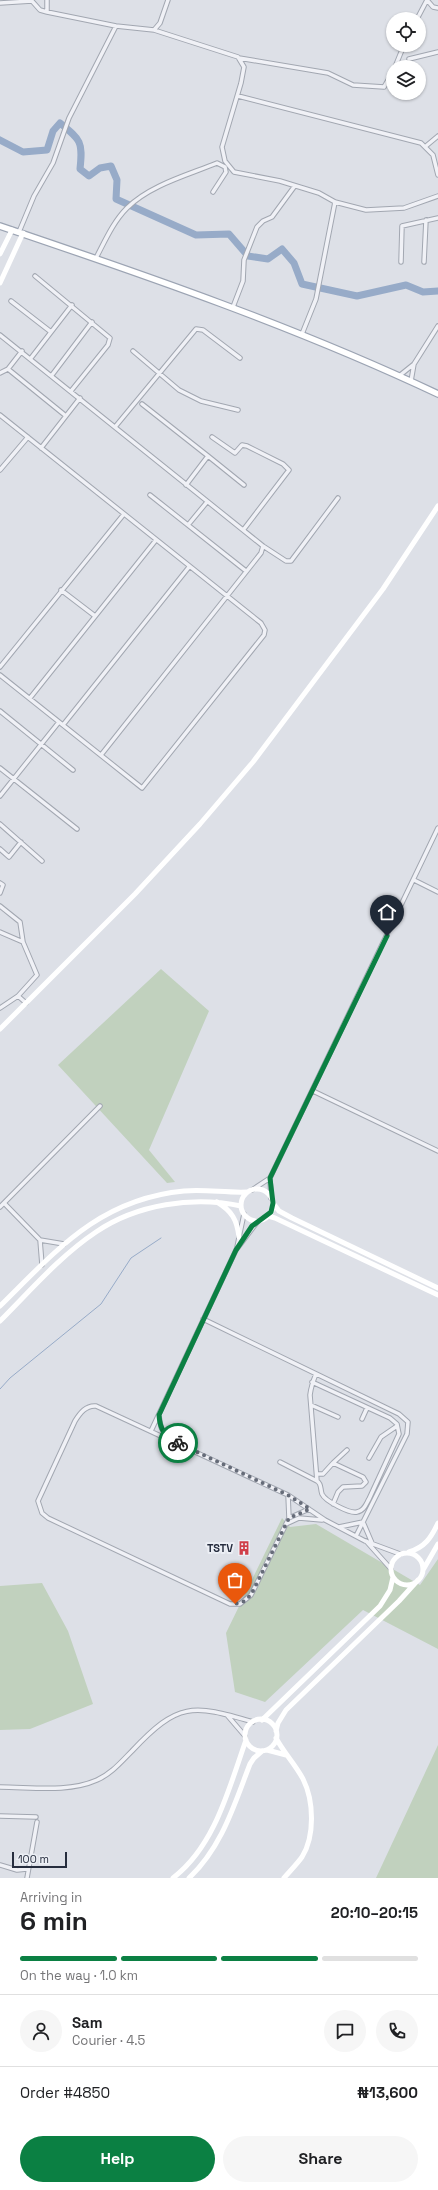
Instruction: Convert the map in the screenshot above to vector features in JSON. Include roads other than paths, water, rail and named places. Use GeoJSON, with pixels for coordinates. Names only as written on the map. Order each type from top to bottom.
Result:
{"type":"FeatureCollection","features":[{"type":"Feature","properties":{"kind":"main road"},"geometry":{"type":"LineString","coordinates":[[0,226],[96,258],[233,307],[302,334],[438,394]]}},
{"type":"Feature","properties":{"kind":"street"},"geometry":{"type":"LineString","coordinates":[[47,0],[47,12]]}},
{"type":"Feature","properties":{"kind":"street"},"geometry":{"type":"LineString","coordinates":[[154,30],[160,23],[168,0]]}},
{"type":"Feature","properties":{"kind":"street"},"geometry":{"type":"LineString","coordinates":[[421,12],[427,0],[433,7],[438,8]]}},
{"type":"Feature","properties":{"kind":"street"},"geometry":{"type":"LineString","coordinates":[[0,3],[32,1],[40,10],[47,12],[116,26],[154,30],[238,57],[328,73],[353,85],[384,87],[386,84]]}},
{"type":"Feature","properties":{"kind":"street"},"geometry":{"type":"LineString","coordinates":[[0,283],[21,233],[34,196],[53,163],[69,118],[116,26]]}},
{"type":"Feature","properties":{"kind":"street"},"geometry":{"type":"LineString","coordinates":[[409,59],[438,52]]}},
{"type":"Feature","properties":{"kind":"street"},"geometry":{"type":"LineString","coordinates":[[238,57],[244,67],[238,96],[222,147],[222,153],[228,166],[234,172],[242,175],[269,178],[294,187],[319,193],[335,202],[360,210],[404,208],[438,196]]}},
{"type":"Feature","properties":{"kind":"street"},"geometry":{"type":"LineString","coordinates":[[238,96],[397,138],[412,140],[426,146],[433,154],[438,175]]}},
{"type":"Feature","properties":{"kind":"street"},"geometry":{"type":"LineString","coordinates":[[426,146],[438,136]]}},
{"type":"Feature","properties":{"kind":"street"},"geometry":{"type":"LineString","coordinates":[[96,258],[114,226],[126,209],[135,200],[159,187],[217,163],[225,167],[226,172],[213,192]]}},
{"type":"Feature","properties":{"kind":"street"},"geometry":{"type":"LineString","coordinates":[[233,307],[243,281],[244,260],[257,227],[263,221],[272,217],[294,187]]}},
{"type":"Feature","properties":{"kind":"street"},"geometry":{"type":"LineString","coordinates":[[302,334],[316,298],[335,202]]}},
{"type":"Feature","properties":{"kind":"street"},"geometry":{"type":"LineString","coordinates":[[401,262],[402,226],[438,218]]}},
{"type":"Feature","properties":{"kind":"street"},"geometry":{"type":"LineString","coordinates":[[424,262],[426,220]]}},
{"type":"Feature","properties":{"kind":"street"},"geometry":{"type":"LineString","coordinates":[[0,254],[12,230]]}},
{"type":"Feature","properties":{"kind":"street"},"geometry":{"type":"LineString","coordinates":[[35,276],[108,334],[110,341],[71,391]]}},
{"type":"Feature","properties":{"kind":"street"},"geometry":{"type":"LineString","coordinates":[[12,301],[51,332]]}},
{"type":"Feature","properties":{"kind":"street"},"geometry":{"type":"LineString","coordinates":[[31,358],[72,305]]}},
{"type":"Feature","properties":{"kind":"street"},"geometry":{"type":"LineString","coordinates":[[52,375],[92,322]]}},
{"type":"Feature","properties":{"kind":"street"},"geometry":{"type":"LineString","coordinates":[[399,376],[414,364],[438,326]]}},
{"type":"Feature","properties":{"kind":"street"},"geometry":{"type":"LineString","coordinates":[[114,427],[196,329],[203,330],[240,358]]}},
{"type":"Feature","properties":{"kind":"street"},"geometry":{"type":"LineString","coordinates":[[0,335],[31,358],[207,502],[244,529],[263,546],[286,561],[291,561],[338,498]]}},
{"type":"Feature","properties":{"kind":"street"},"geometry":{"type":"LineString","coordinates":[[0,373],[8,369],[22,351]]}},
{"type":"Feature","properties":{"kind":"street"},"geometry":{"type":"LineString","coordinates":[[133,351],[179,390],[201,401],[238,410]]}},
{"type":"Feature","properties":{"kind":"street"},"geometry":{"type":"LineString","coordinates":[[411,382],[414,364]]}},
{"type":"Feature","properties":{"kind":"street"},"geometry":{"type":"LineString","coordinates":[[8,369],[66,416]]}},
{"type":"Feature","properties":{"kind":"street"},"geometry":{"type":"LineString","coordinates":[[41,448],[80,398]]}},
{"type":"Feature","properties":{"kind":"street"},"geometry":{"type":"LineString","coordinates":[[142,404],[244,485]]}},
{"type":"Feature","properties":{"kind":"street"},"geometry":{"type":"LineString","coordinates":[[0,415],[265,626],[264,635],[142,788],[0,675]]}},
{"type":"Feature","properties":{"kind":"street"},"geometry":{"type":"LineString","coordinates":[[0,470],[28,437]]}},
{"type":"Feature","properties":{"kind":"street"},"geometry":{"type":"LineString","coordinates":[[212,438],[234,453],[242,446],[247,446],[283,464],[289,470],[244,529]]}},
{"type":"Feature","properties":{"kind":"street"},"geometry":{"type":"LineString","coordinates":[[186,485],[208,456]]}},
{"type":"Feature","properties":{"kind":"street"},"geometry":{"type":"LineString","coordinates":[[150,495],[246,571]]}},
{"type":"Feature","properties":{"kind":"street"},"geometry":{"type":"LineString","coordinates":[[188,525],[207,502]]}},
{"type":"Feature","properties":{"kind":"street"},"geometry":{"type":"LineString","coordinates":[[0,1029],[135,894],[200,824],[253,762],[383,589],[438,506]]}},
{"type":"Feature","properties":{"kind":"street"},"geometry":{"type":"LineString","coordinates":[[0,667],[124,514]]}},
{"type":"Feature","properties":{"kind":"street"},"geometry":{"type":"LineString","coordinates":[[30,698],[156,540]]}},
{"type":"Feature","properties":{"kind":"street"},"geometry":{"type":"LineString","coordinates":[[101,755],[261,553],[263,546]]}},
{"type":"Feature","properties":{"kind":"street"},"geometry":{"type":"LineString","coordinates":[[63,725],[189,567]]}},
{"type":"Feature","properties":{"kind":"street"},"geometry":{"type":"LineString","coordinates":[[62,590],[95,616]]}},
{"type":"Feature","properties":{"kind":"street"},"geometry":{"type":"LineString","coordinates":[[0,711],[74,770]]}},
{"type":"Feature","properties":{"kind":"street"},"geometry":{"type":"LineString","coordinates":[[0,796],[59,722]]}},
{"type":"Feature","properties":{"kind":"street"},"geometry":{"type":"LineString","coordinates":[[0,768],[77,829]]}},
{"type":"Feature","properties":{"kind":"street"},"geometry":{"type":"LineString","coordinates":[[0,824],[42,861]]}},
{"type":"Feature","properties":{"kind":"street"},"geometry":{"type":"LineString","coordinates":[[258,1221],[252,1220],[244,1214],[241,1206],[242,1200],[250,1191],[270,1178],[438,828]]}},
{"type":"Feature","properties":{"kind":"street"},"geometry":{"type":"LineString","coordinates":[[0,849],[9,857],[21,842]]}},
{"type":"Feature","properties":{"kind":"street"},"geometry":{"type":"LineString","coordinates":[[414,880],[438,892]]}},
{"type":"Feature","properties":{"kind":"street"},"geometry":{"type":"LineString","coordinates":[[0,883],[3,885],[0,893]]}},
{"type":"Feature","properties":{"kind":"street"},"geometry":{"type":"LineString","coordinates":[[0,906],[20,922],[23,942],[37,975],[18,996],[0,1008]]}},
{"type":"Feature","properties":{"kind":"street"},"geometry":{"type":"LineString","coordinates":[[0,932],[23,942]]}},
{"type":"Feature","properties":{"kind":"street"},"geometry":{"type":"LineString","coordinates":[[18,996],[26,1003]]}},
{"type":"Feature","properties":{"kind":"street"},"geometry":{"type":"LineString","coordinates":[[313,1091],[438,1151]]}},
{"type":"Feature","properties":{"kind":"street"},"geometry":{"type":"LineString","coordinates":[[0,1207],[100,1106]]}},
{"type":"Feature","properties":{"kind":"street"},"geometry":{"type":"LineString","coordinates":[[151,1431],[236,1250],[258,1221],[268,1216],[271,1212],[272,1201],[270,1178]]}},
{"type":"Feature","properties":{"kind":"street"},"geometry":{"type":"LineString","coordinates":[[0,1306],[64,1244],[91,1222],[113,1210],[140,1200],[184,1191],[261,1190],[279,1211],[438,1288]]}},
{"type":"Feature","properties":{"kind":"street"},"geometry":{"type":"LineString","coordinates":[[0,1321],[79,1245],[115,1221],[162,1205],[216,1202],[241,1206]]}},
{"type":"Feature","properties":{"kind":"street"},"geometry":{"type":"LineString","coordinates":[[216,1202],[232,1214],[237,1225],[239,1237]]}},
{"type":"Feature","properties":{"kind":"street"},"geometry":{"type":"LineString","coordinates":[[4,1203],[40,1240],[64,1244]]}},
{"type":"Feature","properties":{"kind":"street"},"geometry":{"type":"LineString","coordinates":[[236,1250],[244,1214]]}},
{"type":"Feature","properties":{"kind":"street"},"geometry":{"type":"LineString","coordinates":[[268,1216],[438,1295]]}},
{"type":"Feature","properties":{"kind":"street"},"geometry":{"type":"LineString","coordinates":[[40,1240],[42,1266]]}},
{"type":"Feature","properties":{"kind":"street"},"geometry":{"type":"LineString","coordinates":[[203,1319],[399,1414],[408,1422],[407,1434],[356,1536]]}},
{"type":"Feature","properties":{"kind":"street"},"geometry":{"type":"LineString","coordinates":[[316,1374],[312,1382],[310,1395],[316,1481]]}},
{"type":"Feature","properties":{"kind":"street"},"geometry":{"type":"LineString","coordinates":[[280,1462],[316,1481],[321,1487],[322,1494],[327,1501],[352,1512],[357,1512],[364,1507],[399,1434],[397,1426],[390,1418],[312,1382]]}},
{"type":"Feature","properties":{"kind":"street"},"geometry":{"type":"LineString","coordinates":[[311,1405],[338,1417]]}},
{"type":"Feature","properties":{"kind":"street"},"geometry":{"type":"LineString","coordinates":[[310,1509],[289,1518],[251,1595],[240,1604],[230,1604],[48,1518],[42,1513],[38,1506],[39,1495],[75,1420],[82,1411],[92,1406],[96,1406],[166,1437],[288,1495],[310,1509],[325,1520],[356,1536],[400,1554],[420,1549],[426,1544],[438,1523]]}},
{"type":"Feature","properties":{"kind":"street"},"geometry":{"type":"LineString","coordinates":[[362,1418],[367,1408]]}},
{"type":"Feature","properties":{"kind":"street"},"geometry":{"type":"LineString","coordinates":[[159,1415],[161,1427],[166,1437]]}},
{"type":"Feature","properties":{"kind":"street"},"geometry":{"type":"LineString","coordinates":[[368,1458],[381,1437],[397,1426]]}},
{"type":"Feature","properties":{"kind":"street"},"geometry":{"type":"LineString","coordinates":[[316,1474],[323,1474],[347,1450]]}},
{"type":"Feature","properties":{"kind":"street"},"geometry":{"type":"LineString","coordinates":[[333,1463],[363,1477],[366,1482],[362,1486],[343,1488],[338,1492],[333,1504]]}},
{"type":"Feature","properties":{"kind":"street"},"geometry":{"type":"LineString","coordinates":[[288,1495],[289,1518]]}},
{"type":"Feature","properties":{"kind":"street"},"geometry":{"type":"LineString","coordinates":[[285,1524],[294,1519],[304,1517],[325,1520]]}},
{"type":"Feature","properties":{"kind":"street"},"geometry":{"type":"LineString","coordinates":[[339,1527],[363,1522]]}},
{"type":"Feature","properties":{"kind":"street"},"geometry":{"type":"LineString","coordinates":[[363,1522],[372,1543]]}},
{"type":"Feature","properties":{"kind":"street"},"geometry":{"type":"LineString","coordinates":[[262,1720],[380,1606],[390,1590],[393,1577],[391,1569],[365,1540]]}},
{"type":"Feature","properties":{"kind":"street"},"geometry":{"type":"LineString","coordinates":[[190,1878],[203,1862],[226,1828],[250,1764],[275,1743],[278,1722],[286,1710],[399,1601],[418,1580],[438,1544]]}},
{"type":"Feature","properties":{"kind":"street"},"geometry":{"type":"LineString","coordinates":[[408,1553],[417,1557],[420,1561],[422,1571]]}},
{"type":"Feature","properties":{"kind":"street"},"geometry":{"type":"LineString","coordinates":[[391,1569],[395,1558],[400,1554]]}},
{"type":"Feature","properties":{"kind":"street"},"geometry":{"type":"LineString","coordinates":[[393,1577],[398,1582],[405,1585],[418,1580]]}},
{"type":"Feature","properties":{"kind":"street"},"geometry":{"type":"LineString","coordinates":[[0,1786],[57,1788],[87,1784],[108,1774],[144,1738],[166,1719],[193,1709],[204,1709],[253,1722],[262,1720],[271,1723],[276,1731]]}},
{"type":"Feature","properties":{"kind":"street"},"geometry":{"type":"LineString","coordinates":[[226,1714],[246,1738],[252,1748],[286,1755]]}},
{"type":"Feature","properties":{"kind":"street"},"geometry":{"type":"LineString","coordinates":[[173,1878],[186,1867],[206,1840],[220,1810],[246,1738],[247,1728],[253,1722]]}},
{"type":"Feature","properties":{"kind":"street"},"geometry":{"type":"LineString","coordinates":[[276,1738],[307,1788],[311,1808],[311,1821],[302,1856],[284,1878]]}},
{"type":"Feature","properties":{"kind":"street"},"geometry":{"type":"LineString","coordinates":[[0,1816],[36,1817]]}},
{"type":"Feature","properties":{"kind":"street"},"geometry":{"type":"LineString","coordinates":[[27,1878],[27,1869],[37,1822]]}},
{"type":"Feature","properties":{"kind":"street"},"geometry":{"type":"LineString","coordinates":[[0,1865],[17,1870],[27,1869]]}},
{"type":"Feature","properties":{"kind":"waterway"},"geometry":{"type":"LineString","coordinates":[[0,140],[23,152],[47,150],[53,131],[60,123],[79,142],[81,147],[80,169],[89,176],[100,168],[111,166],[117,180],[116,199],[196,235],[229,234],[248,256],[268,259],[282,249],[294,263],[302,284],[357,296],[406,285],[423,292],[438,291]]}},
{"type":"Feature","properties":{"kind":"waterway"},"geometry":{"type":"LineString","coordinates":[[0,1389],[10,1378],[101,1304],[131,1258],[161,1238]]}},
{"type":"Feature","properties":{"kind":"place","name":"TSTV"},"geometry":{"type":"Point","coordinates":[244,1548]}}]}
